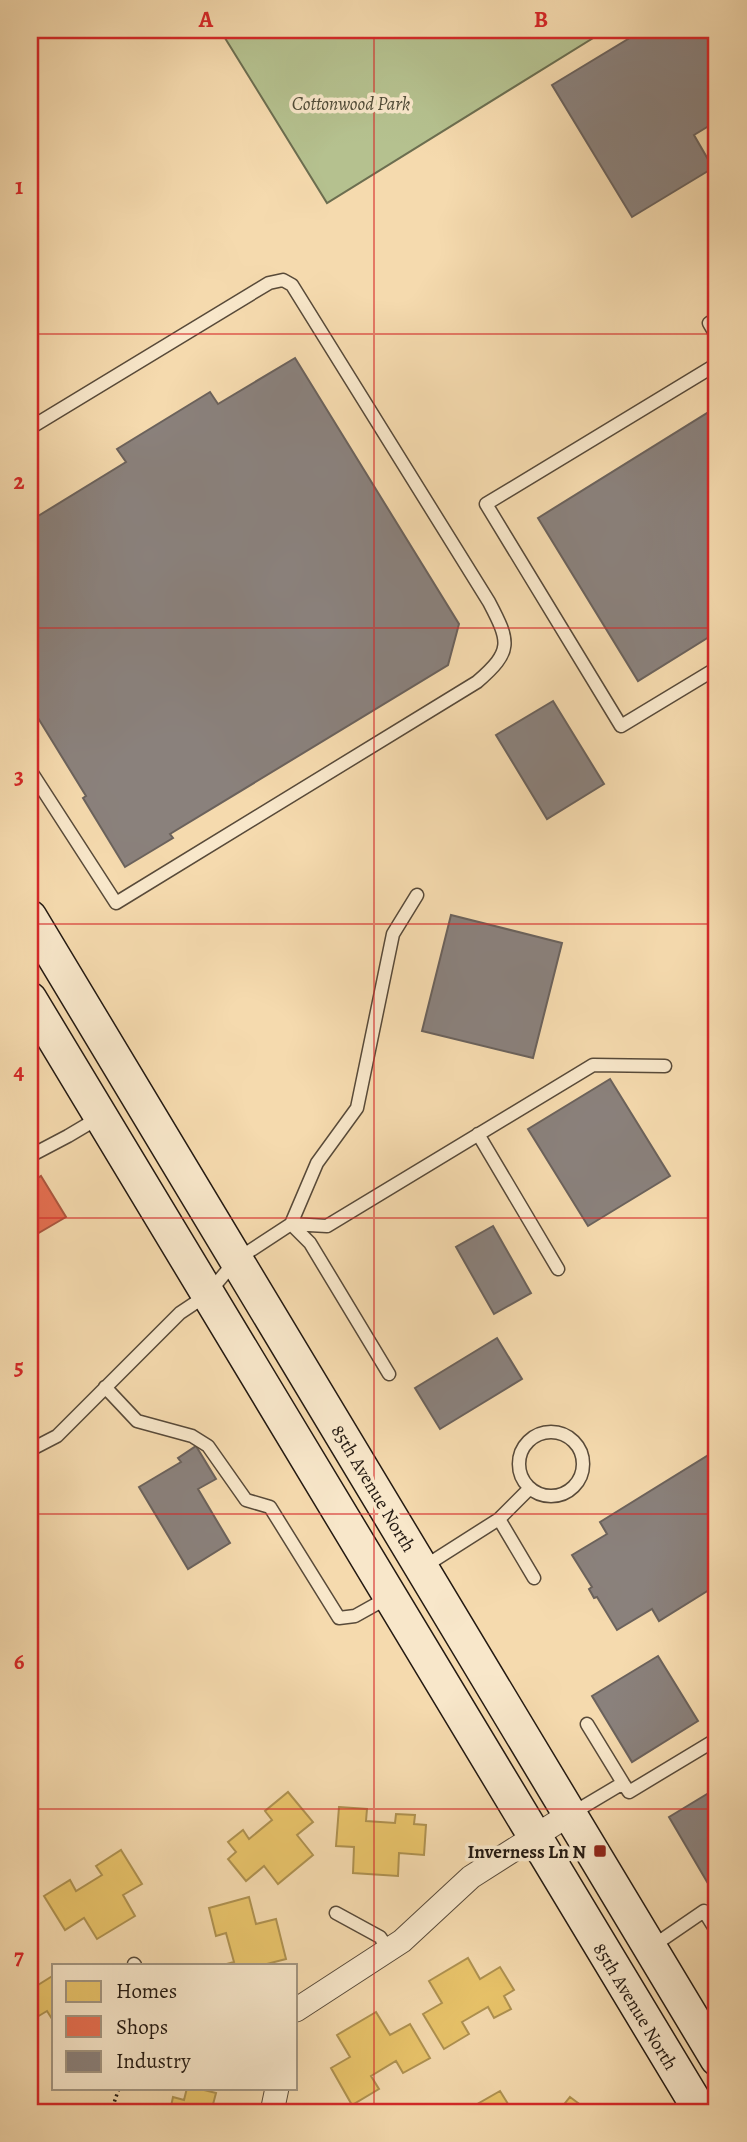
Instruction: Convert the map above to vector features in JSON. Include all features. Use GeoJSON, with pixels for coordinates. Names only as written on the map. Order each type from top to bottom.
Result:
{"type":"FeatureCollection","features":[{"type":"Feature","properties":{"kind":"main road","name":"85th Avenue North"},"geometry":{"type":"LineString","coordinates":[[30,917],[717,2059]]}},
{"type":"Feature","properties":{"kind":"main road","name":"85th Avenue North"},"geometry":{"type":"LineString","coordinates":[[30,999],[701,2112]]}},
{"type":"Feature","properties":{"kind":"street"},"geometry":{"type":"LineString","coordinates":[[298,2009],[389,1950],[421,1925],[471,1877],[570,1814]]}},
{"type":"Feature","properties":{"kind":"street"},"geometry":{"type":"LineString","coordinates":[[272,2112],[277,2090]]}},
{"type":"Feature","properties":{"kind":"lane"},"geometry":{"type":"LineString","coordinates":[[30,428],[269,283],[283,280],[292,285],[489,602],[503,628],[506,645],[500,659],[477,682],[116,903],[30,770]]}},
{"type":"Feature","properties":{"kind":"lane"},"geometry":{"type":"LineString","coordinates":[[717,318],[709,323],[717,337]]}},
{"type":"Feature","properties":{"kind":"lane"},"geometry":{"type":"LineString","coordinates":[[717,364],[486,504],[621,726],[717,668]]}},
{"type":"Feature","properties":{"kind":"lane"},"geometry":{"type":"LineString","coordinates":[[30,1450],[57,1436],[180,1313],[207,1295],[236,1260],[291,1224],[317,1163],[358,1108],[393,934],[417,895]]}},
{"type":"Feature","properties":{"kind":"lane"},"geometry":{"type":"LineString","coordinates":[[291,1224],[327,1226],[593,1065],[665,1066]]}},
{"type":"Feature","properties":{"kind":"lane"},"geometry":{"type":"LineString","coordinates":[[30,1156],[100,1117]]}},
{"type":"Feature","properties":{"kind":"lane"},"geometry":{"type":"LineString","coordinates":[[478,1134],[558,1269]]}},
{"type":"Feature","properties":{"kind":"lane"},"geometry":{"type":"LineString","coordinates":[[291,1224],[310,1243],[389,1374]]}},
{"type":"Feature","properties":{"kind":"lane"},"geometry":{"type":"LineString","coordinates":[[105,1387],[137,1421],[192,1436],[208,1446],[246,1500],[270,1507],[339,1618],[355,1616],[389,1597]]}},
{"type":"Feature","properties":{"kind":"lane"},"geometry":{"type":"LineString","coordinates":[[552,1432],[572,1440],[583,1458],[583,1468],[575,1486],[567,1492],[548,1496],[530,1488],[519,1469],[524,1447],[531,1439],[552,1432]]}},
{"type":"Feature","properties":{"kind":"lane"},"geometry":{"type":"LineString","coordinates":[[422,1568],[499,1519],[530,1488]]}},
{"type":"Feature","properties":{"kind":"lane"},"geometry":{"type":"LineString","coordinates":[[499,1519],[534,1578]]}},
{"type":"Feature","properties":{"kind":"lane"},"geometry":{"type":"LineString","coordinates":[[587,1724],[629,1792],[717,1739]]}},
{"type":"Feature","properties":{"kind":"lane"},"geometry":{"type":"LineString","coordinates":[[570,1814],[623,1783]]}},
{"type":"Feature","properties":{"kind":"lane"},"geometry":{"type":"LineString","coordinates":[[650,1948],[704,1911],[717,1932]]}},
{"type":"Feature","properties":{"kind":"lane"},"geometry":{"type":"LineString","coordinates":[[336,1913],[380,1937],[389,1950]]}},
{"type":"Feature","properties":{"kind":"path"},"geometry":{"type":"LineString","coordinates":[[111,2112],[119,2090]]}},
{"type":"Feature","properties":{"kind":"green space","name":"Cottonwood Park"},"geometry":{"type":"Polygon","coordinates":[[[220,30],[606,30],[327,203],[220,30]]]}},
{"type":"Feature","properties":{"kind":"building: Homes"},"geometry":{"type":"Polygon","coordinates":[[[288,1792],[313,1822],[297,1835],[313,1855],[278,1884],[264,1866],[246,1881],[228,1859],[236,1852],[228,1842],[243,1830],[249,1839],[272,1820],[265,1811],[288,1792]]]}},
{"type":"Feature","properties":{"kind":"building: Homes"},"geometry":{"type":"Polygon","coordinates":[[[339,1807],[367,1809],[366,1821],[395,1823],[396,1814],[415,1815],[414,1824],[426,1825],[424,1855],[399,1853],[398,1876],[353,1873],[354,1847],[336,1846],[339,1807]]]}},
{"type":"Feature","properties":{"kind":"building: Homes"},"geometry":{"type":"Polygon","coordinates":[[[121,1850],[142,1884],[123,1895],[135,1916],[97,1939],[84,1918],[65,1930],[44,1896],[70,1880],[76,1891],[102,1875],[96,1866],[121,1850]]]}},
{"type":"Feature","properties":{"kind":"building: Homes"},"geometry":{"type":"Polygon","coordinates":[[[249,1897],[256,1924],[276,1919],[286,1959],[267,1964],[227,1964],[234,1962],[226,1933],[216,1936],[209,1908],[249,1897]]]}},
{"type":"Feature","properties":{"kind":"building: Homes"},"geometry":{"type":"Polygon","coordinates":[[[468,1958],[480,1979],[500,1967],[514,1990],[504,1996],[511,2009],[494,2018],[488,2007],[462,2022],[469,2034],[444,2049],[423,2014],[442,2003],[429,1981],[468,1958]]]}},
{"type":"Feature","properties":{"kind":"building: Homes"},"geometry":{"type":"Polygon","coordinates":[[[52,1976],[52,2019],[47,2011],[37,2017],[30,2006],[30,1990],[52,1976]]]}},
{"type":"Feature","properties":{"kind":"building: Homes"},"geometry":{"type":"Polygon","coordinates":[[[376,2012],[390,2035],[410,2024],[430,2058],[403,2073],[396,2061],[371,2076],[379,2089],[352,2105],[331,2068],[350,2057],[337,2035],[376,2012]]]}},
{"type":"Feature","properties":{"kind":"building: Homes"},"geometry":{"type":"Polygon","coordinates":[[[186,2090],[216,2093],[211,2112],[170,2111],[173,2097],[184,2100],[186,2090]]]}},
{"type":"Feature","properties":{"kind":"building: Homes"},"geometry":{"type":"Polygon","coordinates":[[[500,2091],[513,2112],[477,2112],[474,2106],[500,2091]]]}},
{"type":"Feature","properties":{"kind":"building: Homes"},"geometry":{"type":"Polygon","coordinates":[[[570,2097],[590,2112],[558,2112],[570,2097]]]}},
{"type":"Feature","properties":{"kind":"building: Shops"},"geometry":{"type":"Polygon","coordinates":[[[41,1176],[66,1217],[30,1238],[30,1183],[41,1176]]]}},
{"type":"Feature","properties":{"kind":"building: Industry"},"geometry":{"type":"Polygon","coordinates":[[[643,30],[717,30],[717,121],[694,135],[713,168],[632,217],[552,85],[643,30]]]}},
{"type":"Feature","properties":{"kind":"building: Industry"},"geometry":{"type":"Polygon","coordinates":[[[295,358],[459,624],[448,665],[170,834],[173,838],[125,867],[83,798],[86,796],[30,705],[30,521],[126,462],[117,449],[210,392],[218,404],[295,358]]]}},
{"type":"Feature","properties":{"kind":"building: Industry"},"geometry":{"type":"Polygon","coordinates":[[[712,410],[717,418],[717,632],[638,681],[538,518],[712,410]]]}},
{"type":"Feature","properties":{"kind":"building: Industry"},"geometry":{"type":"Polygon","coordinates":[[[553,701],[604,784],[547,819],[496,735],[553,701]]]}},
{"type":"Feature","properties":{"kind":"building: Industry"},"geometry":{"type":"Polygon","coordinates":[[[451,915],[562,943],[533,1058],[422,1031],[451,915]]]}},
{"type":"Feature","properties":{"kind":"building: Industry"},"geometry":{"type":"Polygon","coordinates":[[[610,1079],[670,1176],[588,1226],[528,1129],[610,1079]]]}},
{"type":"Feature","properties":{"kind":"building: Industry"},"geometry":{"type":"Polygon","coordinates":[[[493,1226],[531,1293],[494,1314],[456,1247],[493,1226]]]}},
{"type":"Feature","properties":{"kind":"building: Industry"},"geometry":{"type":"Polygon","coordinates":[[[497,1338],[522,1379],[440,1429],[415,1388],[497,1338]]]}},
{"type":"Feature","properties":{"kind":"building: Industry"},"geometry":{"type":"Polygon","coordinates":[[[196,1446],[216,1479],[198,1489],[230,1543],[188,1569],[139,1487],[181,1462],[178,1458],[196,1446]]]}},
{"type":"Feature","properties":{"kind":"building: Industry"},"geometry":{"type":"Polygon","coordinates":[[[715,1451],[717,1585],[659,1621],[652,1609],[617,1630],[597,1597],[594,1598],[589,1589],[592,1587],[572,1555],[607,1534],[600,1522],[715,1451]]]}},
{"type":"Feature","properties":{"kind":"building: Industry"},"geometry":{"type":"Polygon","coordinates":[[[658,1656],[698,1721],[632,1762],[592,1696],[658,1656]]]}},
{"type":"Feature","properties":{"kind":"building: Industry"},"geometry":{"type":"Polygon","coordinates":[[[717,1788],[717,1883],[710,1887],[669,1817],[717,1788]]]}},
{"type":"Feature","properties":{"kind":"place","name":"Inverness Ln N"},"geometry":{"type":"Point","coordinates":[600,1851]}}]}
